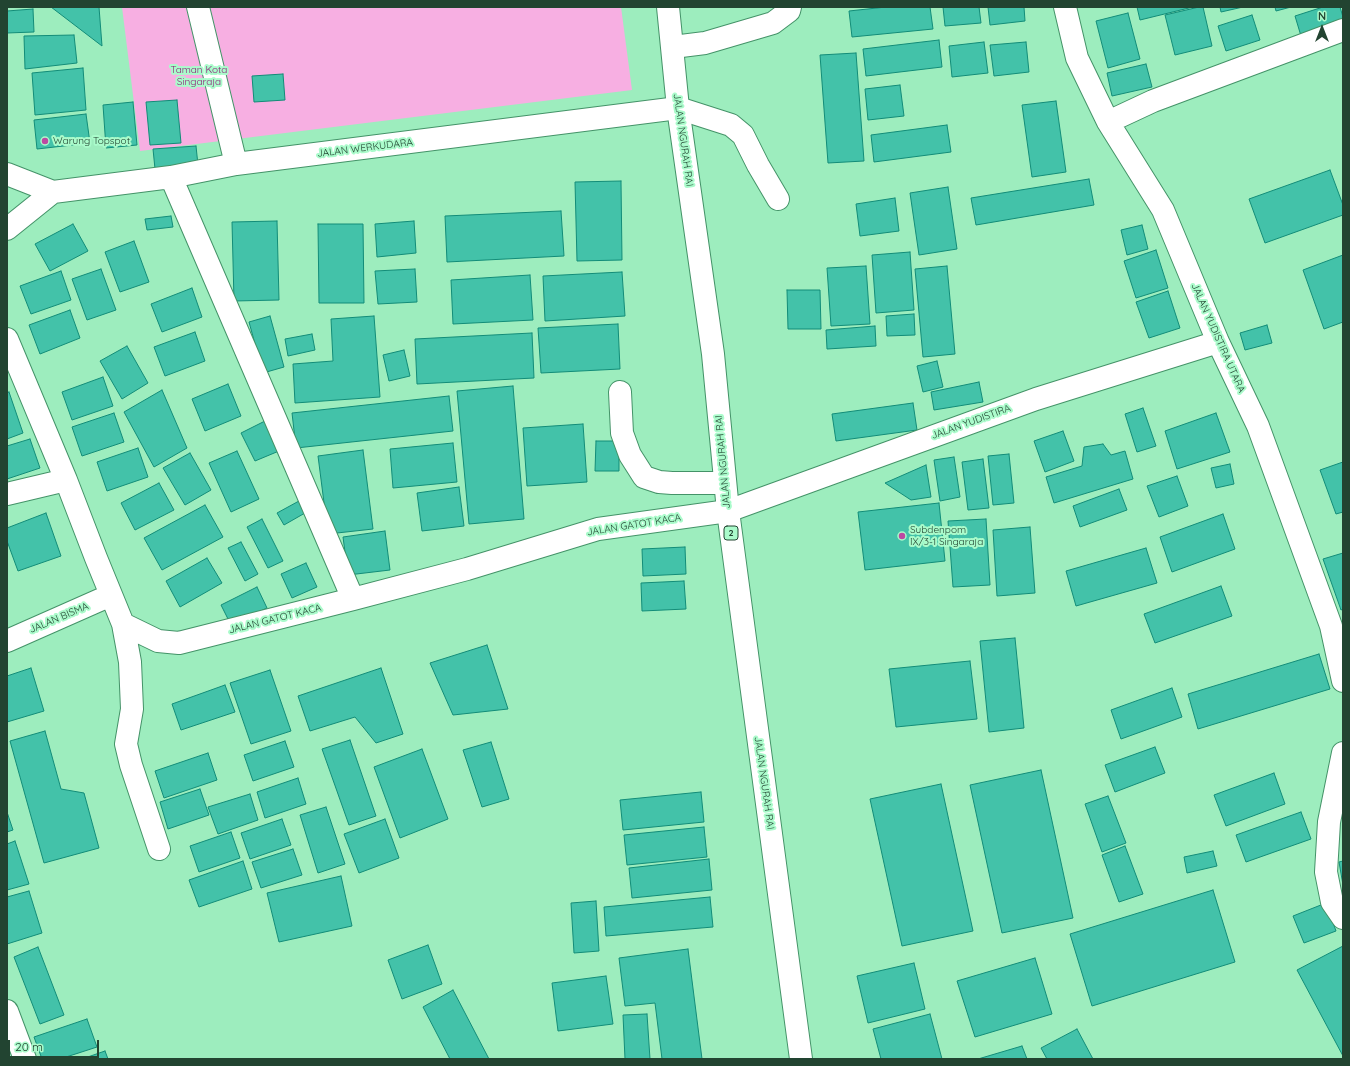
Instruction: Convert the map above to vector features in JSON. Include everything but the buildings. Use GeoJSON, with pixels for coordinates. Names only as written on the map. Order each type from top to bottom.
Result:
{"type":"FeatureCollection","features":[{"type":"Feature","properties":{"kind":"main road"},"geometry":{"type":"LineString","coordinates":[[198,7],[236,164]]}},
{"type":"Feature","properties":{"kind":"main road","name":"JALAN NGURAH RAI"},"geometry":{"type":"LineString","coordinates":[[668,7],[678,108],[713,354],[728,511],[801,1059]]}},
{"type":"Feature","properties":{"kind":"main road"},"geometry":{"type":"LineString","coordinates":[[673,47],[705,43],[773,23],[789,11],[790,7]]}},
{"type":"Feature","properties":{"kind":"main road","name":"JALAN YUDISTIRA UTARA"},"geometry":{"type":"LineString","coordinates":[[1065,7],[1077,58],[1108,122],[1163,210],[1218,342],[1258,426],[1337,624],[1343,681]]}},
{"type":"Feature","properties":{"kind":"main road"},"geometry":{"type":"LineString","coordinates":[[1108,122],[1154,101],[1343,30]]}},
{"type":"Feature","properties":{"kind":"main road"},"geometry":{"type":"LineString","coordinates":[[678,108],[731,125],[743,135],[758,165],[778,199]]}},
{"type":"Feature","properties":{"kind":"main road","name":"JALAN WERKUDARA"},"geometry":{"type":"LineString","coordinates":[[7,174],[53,192],[171,177],[236,164],[678,108]]}},
{"type":"Feature","properties":{"kind":"main road"},"geometry":{"type":"LineString","coordinates":[[171,177],[353,599]]}},
{"type":"Feature","properties":{"kind":"main road"},"geometry":{"type":"LineString","coordinates":[[7,229],[53,192]]}},
{"type":"Feature","properties":{"kind":"main road"},"geometry":{"type":"LineString","coordinates":[[7,339],[66,480],[123,624],[130,662],[132,709],[126,744],[131,765],[159,849]]}},
{"type":"Feature","properties":{"kind":"main road","name":"JALAN YUDISTIRA"},"geometry":{"type":"LineString","coordinates":[[728,511],[1036,399],[1218,342]]}},
{"type":"Feature","properties":{"kind":"main road"},"geometry":{"type":"LineString","coordinates":[[620,392],[622,432],[630,455],[644,476],[659,482],[725,483]]}},
{"type":"Feature","properties":{"kind":"main road"},"geometry":{"type":"LineString","coordinates":[[7,494],[66,480]]}},
{"type":"Feature","properties":{"kind":"main road","name":"JALAN GATOT KACA"},"geometry":{"type":"LineString","coordinates":[[123,624],[158,641],[179,644],[467,569],[598,529],[728,511]]}},
{"type":"Feature","properties":{"kind":"main road","name":"JALAN BISMA"},"geometry":{"type":"LineString","coordinates":[[7,640],[111,595]]}},
{"type":"Feature","properties":{"kind":"main road"},"geometry":{"type":"LineString","coordinates":[[1343,753],[1329,822],[1326,872],[1332,902],[1343,918]]}},
{"type":"Feature","properties":{"kind":"main road"},"geometry":{"type":"LineString","coordinates":[[7,1011],[24,1059]]}},
{"type":"Feature","properties":{"kind":"green space","name":"Taman Kota Singaraja"},"geometry":{"type":"Polygon","coordinates":[[[122,7],[621,7],[632,90],[140,151],[122,7]]]}},
{"type":"Feature","properties":{"kind":"place","name":"Warung Topspot"},"geometry":{"type":"Point","coordinates":[45,141]}},
{"type":"Feature","properties":{"kind":"place","name":"Subdenpom IX/3-1 Singaraja"},"geometry":{"type":"Point","coordinates":[902,536]}}]}
